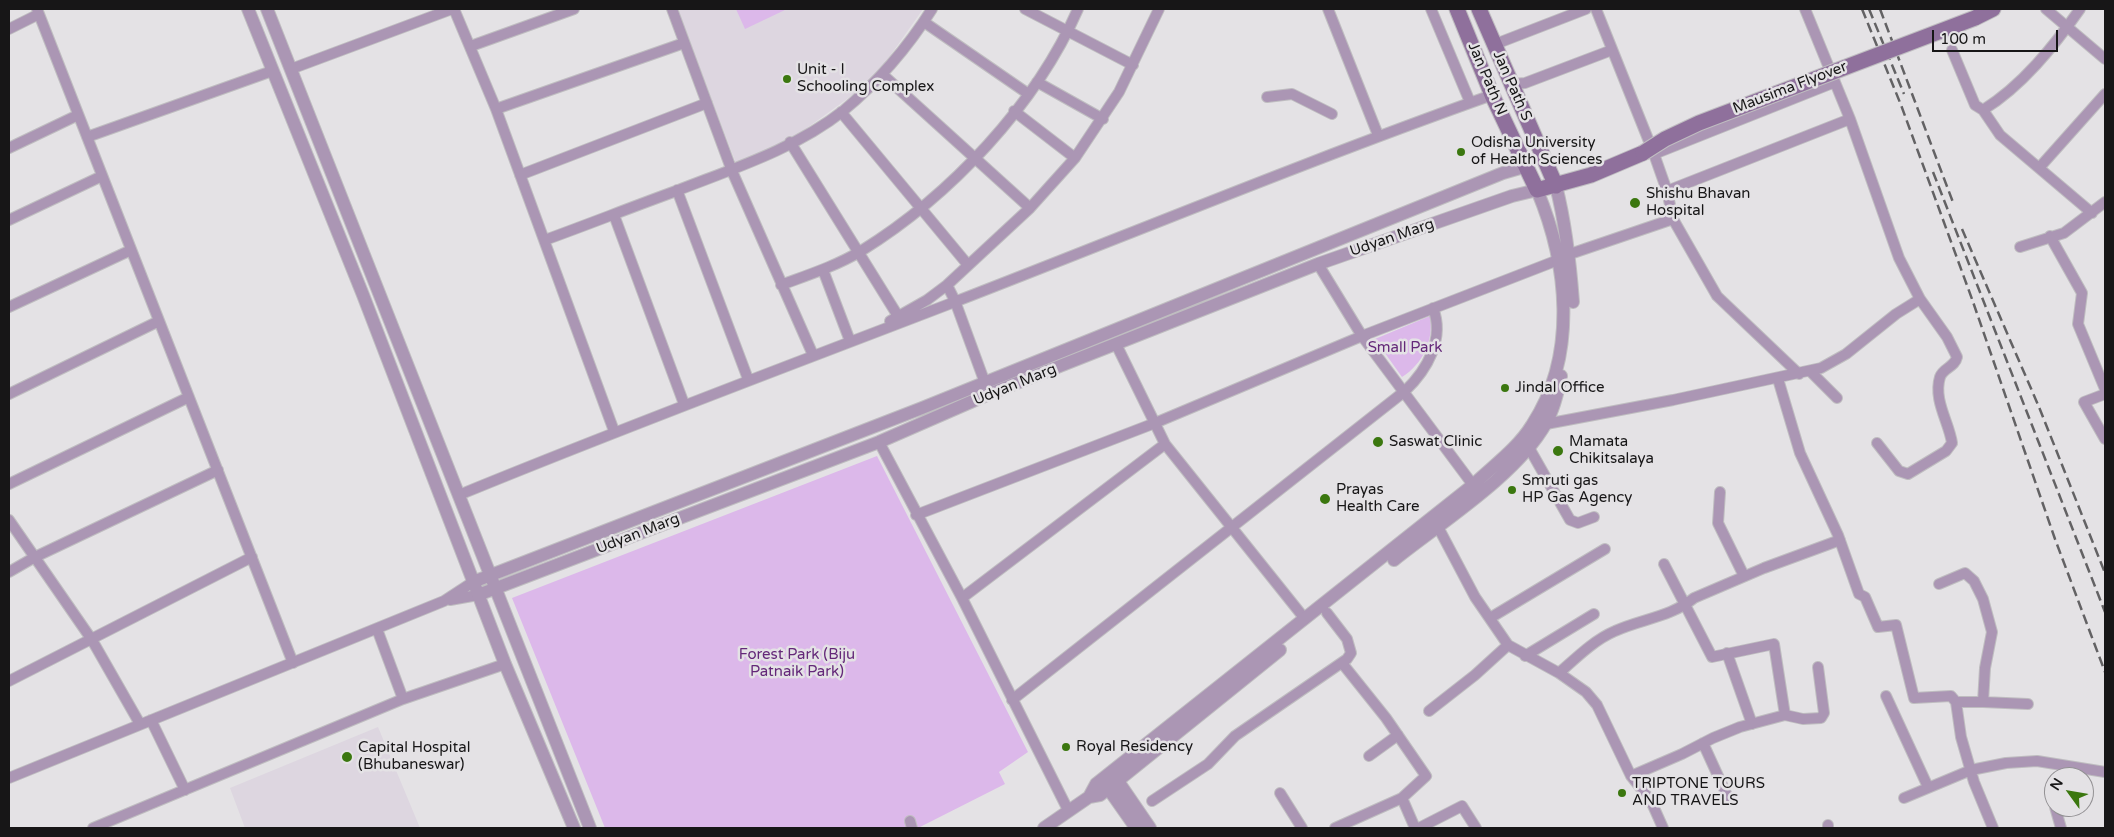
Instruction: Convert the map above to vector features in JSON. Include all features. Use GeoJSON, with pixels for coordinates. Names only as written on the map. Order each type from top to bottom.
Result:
{"type":"FeatureCollection","features":[{"type":"Feature","properties":{"kind":"main road","name":"Jan Path N"},"geometry":{"type":"LineString","coordinates":[[1457,9],[1492,95],[1537,190]]}},
{"type":"Feature","properties":{"kind":"main road","name":"Jan Path S"},"geometry":{"type":"LineString","coordinates":[[1479,9],[1493,45],[1556,186]]}},
{"type":"Feature","properties":{"kind":"main road","name":"Mausima Flyover"},"geometry":{"type":"LineString","coordinates":[[1556,186],[1591,176],[1648,154],[1665,138],[1699,123],[1975,18],[1993,9]]}},
{"type":"Feature","properties":{"kind":"main road","name":"Udyan Marg"},"geometry":{"type":"LineString","coordinates":[[1527,166],[1544,159]]}},
{"type":"Feature","properties":{"kind":"main road","name":"Udyan Marg"},"geometry":{"type":"LineString","coordinates":[[1537,190],[1556,186]]}},
{"type":"Feature","properties":{"kind":"street"},"geometry":{"type":"LineString","coordinates":[[248,9],[363,295],[505,664],[574,828]]}},
{"type":"Feature","properties":{"kind":"street"},"geometry":{"type":"LineString","coordinates":[[267,9],[497,588],[590,828]]}},
{"type":"Feature","properties":{"kind":"street"},"geometry":{"type":"LineString","coordinates":[[291,70],[453,9],[471,46],[496,109],[614,431]]}},
{"type":"Feature","properties":{"kind":"street"},"geometry":{"type":"LineString","coordinates":[[471,46],[574,9]]}},
{"type":"Feature","properties":{"kind":"street"},"geometry":{"type":"LineString","coordinates":[[672,9],[732,170],[813,355]]}},
{"type":"Feature","properties":{"kind":"street"},"geometry":{"type":"LineString","coordinates":[[545,240],[732,170],[790,142],[841,112],[882,74],[924,22],[932,9]]}},
{"type":"Feature","properties":{"kind":"street"},"geometry":{"type":"LineString","coordinates":[[1026,9],[1133,65]]}},
{"type":"Feature","properties":{"kind":"street"},"geometry":{"type":"LineString","coordinates":[[781,285],[823,270],[860,252],[923,209],[975,158],[1037,82],[1068,30],[1078,9]]}},
{"type":"Feature","properties":{"kind":"street"},"geometry":{"type":"LineString","coordinates":[[875,331],[927,300],[947,285],[1030,208],[1075,158],[1103,119],[1133,65],[1159,9]]}},
{"type":"Feature","properties":{"kind":"street"},"geometry":{"type":"LineString","coordinates":[[1328,9],[1378,135]]}},
{"type":"Feature","properties":{"kind":"street"},"geometry":{"type":"LineString","coordinates":[[1431,9],[1470,102]]}},
{"type":"Feature","properties":{"kind":"street"},"geometry":{"type":"LineString","coordinates":[[1493,45],[1586,9]]}},
{"type":"Feature","properties":{"kind":"street"},"geometry":{"type":"LineString","coordinates":[[1596,9],[1648,154],[1667,191],[1674,219],[1717,296],[1799,374]]}},
{"type":"Feature","properties":{"kind":"street"},"geometry":{"type":"LineString","coordinates":[[1805,9],[1850,120],[1899,258],[1920,299],[1947,337],[1957,357],[1953,365],[1942,373],[1939,379],[1939,399],[1952,443],[1946,451],[1912,473],[1905,474],[1900,471],[1876,443]]}},
{"type":"Feature","properties":{"kind":"street"},"geometry":{"type":"LineString","coordinates":[[2046,9],[2105,59]]}},
{"type":"Feature","properties":{"kind":"street"},"geometry":{"type":"LineString","coordinates":[[1983,110],[2009,90],[2043,56],[2080,9]]}},
{"type":"Feature","properties":{"kind":"street"},"geometry":{"type":"LineString","coordinates":[[9,28],[38,12],[293,663]]}},
{"type":"Feature","properties":{"kind":"street"},"geometry":{"type":"LineString","coordinates":[[924,22],[1027,93]]}},
{"type":"Feature","properties":{"kind":"street"},"geometry":{"type":"LineString","coordinates":[[496,109],[684,43]]}},
{"type":"Feature","properties":{"kind":"street"},"geometry":{"type":"LineString","coordinates":[[1512,84],[1525,83],[1612,50]]}},
{"type":"Feature","properties":{"kind":"street"},"geometry":{"type":"LineString","coordinates":[[1952,50],[1975,105],[1983,110],[2000,135],[2092,213]]}},
{"type":"Feature","properties":{"kind":"street"},"geometry":{"type":"LineString","coordinates":[[87,137],[272,71]]}},
{"type":"Feature","properties":{"kind":"street"},"geometry":{"type":"LineString","coordinates":[[882,74],[1030,208]]}},
{"type":"Feature","properties":{"kind":"street"},"geometry":{"type":"LineString","coordinates":[[1037,82],[1103,119]]}},
{"type":"Feature","properties":{"kind":"street"},"geometry":{"type":"LineString","coordinates":[[1648,154],[1835,82]]}},
{"type":"Feature","properties":{"kind":"street"},"geometry":{"type":"LineString","coordinates":[[1267,97],[1292,94],[1332,114]]}},
{"type":"Feature","properties":{"kind":"street"},"geometry":{"type":"LineString","coordinates":[[2039,168],[2105,94]]}},
{"type":"Feature","properties":{"kind":"street"},"geometry":{"type":"LineString","coordinates":[[459,495],[614,431],[955,302],[1378,135],[1492,95]]}},
{"type":"Feature","properties":{"kind":"street"},"geometry":{"type":"LineString","coordinates":[[520,176],[707,102]]}},
{"type":"Feature","properties":{"kind":"street"},"geometry":{"type":"LineString","coordinates":[[1014,111],[1075,158]]}},
{"type":"Feature","properties":{"kind":"street"},"geometry":{"type":"LineString","coordinates":[[841,112],[968,264]]}},
{"type":"Feature","properties":{"kind":"street"},"geometry":{"type":"LineString","coordinates":[[9,148],[78,115]]}},
{"type":"Feature","properties":{"kind":"street"},"geometry":{"type":"LineString","coordinates":[[1667,191],[1850,120]]}},
{"type":"Feature","properties":{"kind":"street"},"geometry":{"type":"LineString","coordinates":[[790,142],[898,316]]}},
{"type":"Feature","properties":{"kind":"street","name":"Udyan Marg"},"geometry":{"type":"LineString","coordinates":[[473,582],[839,441],[1503,173],[1527,166]]}},
{"type":"Feature","properties":{"kind":"street"},"geometry":{"type":"LineString","coordinates":[[9,220],[102,176]]}},
{"type":"Feature","properties":{"kind":"street","name":"Jan Path S"},"geometry":{"type":"LineString","coordinates":[[1546,424],[1560,381],[1573,316],[1570,254],[1556,186]]}},
{"type":"Feature","properties":{"kind":"street"},"geometry":{"type":"LineString","coordinates":[[677,190],[748,379]]}},
{"type":"Feature","properties":{"kind":"street","name":"Udyan Marg"},"geometry":{"type":"LineString","coordinates":[[478,595],[879,442],[1116,344],[1318,264],[1512,196],[1537,190]]}},
{"type":"Feature","properties":{"kind":"street","name":"Jan Path N"},"geometry":{"type":"LineString","coordinates":[[1523,444],[1542,408],[1558,359],[1565,315],[1563,289],[1553,232],[1537,190]]}},
{"type":"Feature","properties":{"kind":"street"},"geometry":{"type":"LineString","coordinates":[[2020,247],[2064,232],[2105,202]]}},
{"type":"Feature","properties":{"kind":"street"},"geometry":{"type":"LineString","coordinates":[[614,215],[684,404]]}},
{"type":"Feature","properties":{"kind":"street"},"geometry":{"type":"LineString","coordinates":[[1570,254],[1674,219]]}},
{"type":"Feature","properties":{"kind":"street"},"geometry":{"type":"LineString","coordinates":[[2050,236],[2082,293],[2078,324],[2105,389]]}},
{"type":"Feature","properties":{"kind":"street"},"geometry":{"type":"LineString","coordinates":[[9,307],[131,250]]}},
{"type":"Feature","properties":{"kind":"street"},"geometry":{"type":"LineString","coordinates":[[916,515],[1155,424],[1362,336],[1558,260]]}},
{"type":"Feature","properties":{"kind":"street"},"geometry":{"type":"LineString","coordinates":[[1318,264],[1362,336],[1473,484]]}},
{"type":"Feature","properties":{"kind":"street"},"geometry":{"type":"LineString","coordinates":[[823,270],[850,341]]}},
{"type":"Feature","properties":{"kind":"street"},"geometry":{"type":"LineString","coordinates":[[947,285],[985,383]]}},
{"type":"Feature","properties":{"kind":"street"},"geometry":{"type":"LineString","coordinates":[[1110,780],[1546,424],[1778,379],[1822,368],[1846,354],[1896,314],[1920,299]]}},
{"type":"Feature","properties":{"kind":"street"},"geometry":{"type":"LineString","coordinates":[[1012,700],[1405,391],[1425,367],[1433,349],[1439,330],[1433,308]]}},
{"type":"Feature","properties":{"kind":"street"},"geometry":{"type":"LineString","coordinates":[[9,394],[159,322]]}},
{"type":"Feature","properties":{"kind":"street"},"geometry":{"type":"LineString","coordinates":[[1116,344],[1165,444],[1305,619]]}},
{"type":"Feature","properties":{"kind":"street"},"geometry":{"type":"LineString","coordinates":[[1810,371],[1837,398]]}},
{"type":"Feature","properties":{"kind":"street"},"geometry":{"type":"LineString","coordinates":[[1778,379],[1800,453],[1840,540],[1859,594],[1865,597],[1878,627],[1896,625],[1914,698],[1952,696],[1956,702],[1961,738],[1971,770],[1994,828]]}},
{"type":"Feature","properties":{"kind":"street"},"geometry":{"type":"LineString","coordinates":[[2105,394],[2084,402],[2105,439]]}},
{"type":"Feature","properties":{"kind":"street"},"geometry":{"type":"LineString","coordinates":[[9,484],[189,397]]}},
{"type":"Feature","properties":{"kind":"street"},"geometry":{"type":"LineString","coordinates":[[839,441],[844,455]]}},
{"type":"Feature","properties":{"kind":"street"},"geometry":{"type":"LineString","coordinates":[[879,442],[916,515],[962,598],[1068,810]]}},
{"type":"Feature","properties":{"kind":"street"},"geometry":{"type":"LineString","coordinates":[[962,598],[1165,444]]}},
{"type":"Feature","properties":{"kind":"street"},"geometry":{"type":"LineString","coordinates":[[1523,444],[1570,520],[1578,523],[1594,517]]}},
{"type":"Feature","properties":{"kind":"street"},"geometry":{"type":"LineString","coordinates":[[1044,828],[1089,796],[1096,784],[1110,780],[1495,482],[1523,444]]}},
{"type":"Feature","properties":{"kind":"street"},"geometry":{"type":"LineString","coordinates":[[9,572],[35,557],[218,470]]}},
{"type":"Feature","properties":{"kind":"street"},"geometry":{"type":"LineString","coordinates":[[1720,492],[1718,523],[1744,576]]}},
{"type":"Feature","properties":{"kind":"street"},"geometry":{"type":"LineString","coordinates":[[9,520],[92,640],[140,724]]}},
{"type":"Feature","properties":{"kind":"street"},"geometry":{"type":"LineString","coordinates":[[1438,525],[1475,597],[1508,645],[1525,656],[1560,673],[1586,692],[1597,705],[1631,776],[1651,801],[1663,828]]}},
{"type":"Feature","properties":{"kind":"street"},"geometry":{"type":"LineString","coordinates":[[1560,673],[1600,638],[1616,630],[1684,606],[1694,598],[1744,576],[1840,540]]}},
{"type":"Feature","properties":{"kind":"street"},"geometry":{"type":"LineString","coordinates":[[1490,618],[1605,550]]}},
{"type":"Feature","properties":{"kind":"street"},"geometry":{"type":"LineString","coordinates":[[9,681],[252,557]]}},
{"type":"Feature","properties":{"kind":"street"},"geometry":{"type":"LineString","coordinates":[[1664,564],[1712,657],[1774,644],[1785,715]]}},
{"type":"Feature","properties":{"kind":"street"},"geometry":{"type":"LineString","coordinates":[[1939,584],[1965,573],[1974,581],[1983,599],[1992,632],[1985,668],[1983,702]]}},
{"type":"Feature","properties":{"kind":"street"},"geometry":{"type":"LineString","coordinates":[[9,778],[444,601],[473,582]]}},
{"type":"Feature","properties":{"kind":"street"},"geometry":{"type":"LineString","coordinates":[[444,601],[478,595]]}},
{"type":"Feature","properties":{"kind":"street"},"geometry":{"type":"LineString","coordinates":[[1152,801],[1208,764],[1234,736],[1342,664],[1351,652],[1350,648],[1347,639],[1327,613]]}},
{"type":"Feature","properties":{"kind":"street"},"geometry":{"type":"LineString","coordinates":[[1525,656],[1594,614]]}},
{"type":"Feature","properties":{"kind":"street"},"geometry":{"type":"LineString","coordinates":[[377,629],[403,699]]}},
{"type":"Feature","properties":{"kind":"street"},"geometry":{"type":"LineString","coordinates":[[1428,711],[1476,675],[1508,645]]}},
{"type":"Feature","properties":{"kind":"street"},"geometry":{"type":"LineString","coordinates":[[1727,654],[1752,724]]}},
{"type":"Feature","properties":{"kind":"street"},"geometry":{"type":"LineString","coordinates":[[97,828],[403,699],[505,664]]}},
{"type":"Feature","properties":{"kind":"street"},"geometry":{"type":"LineString","coordinates":[[1335,828],[1402,798],[1426,776],[1398,735],[1342,664]]}},
{"type":"Feature","properties":{"kind":"street"},"geometry":{"type":"LineString","coordinates":[[1631,776],[1702,743],[1752,724],[1785,715],[1804,719],[1820,718],[1824,713],[1818,667]]}},
{"type":"Feature","properties":{"kind":"street"},"geometry":{"type":"LineString","coordinates":[[1886,696],[1928,787]]}},
{"type":"Feature","properties":{"kind":"street"},"geometry":{"type":"LineString","coordinates":[[1956,702],[2028,704]]}},
{"type":"Feature","properties":{"kind":"street"},"geometry":{"type":"LineString","coordinates":[[151,720],[185,790]]}},
{"type":"Feature","properties":{"kind":"street"},"geometry":{"type":"LineString","coordinates":[[1369,756],[1398,735]]}},
{"type":"Feature","properties":{"kind":"street"},"geometry":{"type":"LineString","coordinates":[[1702,743],[1729,800]]}},
{"type":"Feature","properties":{"kind":"street"},"geometry":{"type":"LineString","coordinates":[[1904,798],[1971,770],[2006,763],[2037,761],[2105,772]]}},
{"type":"Feature","properties":{"kind":"street"},"geometry":{"type":"LineString","coordinates":[[1110,780],[1136,828]]}},
{"type":"Feature","properties":{"kind":"street"},"geometry":{"type":"LineString","coordinates":[[1110,780],[1150,828]]}},
{"type":"Feature","properties":{"kind":"street"},"geometry":{"type":"LineString","coordinates":[[1280,793],[1302,828]]}},
{"type":"Feature","properties":{"kind":"street"},"geometry":{"type":"LineString","coordinates":[[1402,798],[1417,828],[1462,806],[1476,828]]}},
{"type":"Feature","properties":{"kind":"shaded area","name":"Unit - I Schooling Complex"},"geometry":{"type":"Polygon","coordinates":[[[677,9],[923,9],[883,66],[858,91],[796,136],[737,166],[677,9]]]}},
{"type":"Feature","properties":{"kind":"shaded area","name":"Capital Hospital (Bhubaneswar)"},"geometry":{"type":"Polygon","coordinates":[[[378,727],[420,828],[245,828],[230,788],[378,727]]]}},
{"type":"Feature","properties":{"kind":"green space"},"geometry":{"type":"Polygon","coordinates":[[[736,9],[787,9],[745,29],[736,9]]]}},
{"type":"Feature","properties":{"kind":"green space","name":"Small Park"},"geometry":{"type":"Polygon","coordinates":[[[1430,316],[1430,334],[1425,351],[1416,365],[1402,377],[1375,339],[1430,316]]]}},
{"type":"Feature","properties":{"kind":"green space","name":"Forest Park (Biju Patnaik Park)"},"geometry":{"type":"Polygon","coordinates":[[[877,456],[1028,752],[999,772],[1005,784],[918,828],[605,828],[512,598],[877,456]]]}},
{"type":"Feature","properties":{"kind":"railway"},"geometry":{"type":"LineString","coordinates":[[1862,9],[1901,105],[1972,299],[2055,539],[2105,672]]}},
{"type":"Feature","properties":{"kind":"railway"},"geometry":{"type":"LineString","coordinates":[[1869,9],[1904,94]]}},
{"type":"Feature","properties":{"kind":"railway"},"geometry":{"type":"LineString","coordinates":[[1880,9],[1954,205]]}},
{"type":"Feature","properties":{"kind":"railway"},"geometry":{"type":"LineString","coordinates":[[1933,172],[2105,612]]}},
{"type":"Feature","properties":{"kind":"railway"},"geometry":{"type":"LineString","coordinates":[[1962,229],[2039,407],[2105,573]]}},
{"type":"Feature","properties":{"kind":"place","name":"Unit - I Schooling Complex"},"geometry":{"type":"Point","coordinates":[787,79]}},
{"type":"Feature","properties":{"kind":"place","name":"Odisha University of Health Sciences"},"geometry":{"type":"Point","coordinates":[1461,152]}},
{"type":"Feature","properties":{"kind":"place","name":"Shishu Bhavan Hospital"},"geometry":{"type":"Point","coordinates":[1635,203]}},
{"type":"Feature","properties":{"kind":"place","name":"Jindal Office"},"geometry":{"type":"Point","coordinates":[1505,388]}},
{"type":"Feature","properties":{"kind":"place","name":"Saswat Clinic"},"geometry":{"type":"Point","coordinates":[1378,442]}},
{"type":"Feature","properties":{"kind":"place","name":"Mamata Chikitsalaya"},"geometry":{"type":"Point","coordinates":[1558,451]}},
{"type":"Feature","properties":{"kind":"place","name":"Smruti gas HP Gas Agency"},"geometry":{"type":"Point","coordinates":[1512,490]}},
{"type":"Feature","properties":{"kind":"place","name":"Prayas Health Care"},"geometry":{"type":"Point","coordinates":[1325,499]}},
{"type":"Feature","properties":{"kind":"place","name":"Royal Residency"},"geometry":{"type":"Point","coordinates":[1066,747]}},
{"type":"Feature","properties":{"kind":"place","name":"Capital Hospital (Bhubaneswar)"},"geometry":{"type":"Point","coordinates":[347,757]}},
{"type":"Feature","properties":{"kind":"place","name":"TRIPTONE TOURS AND TRAVELS"},"geometry":{"type":"Point","coordinates":[1622,793]}}]}
